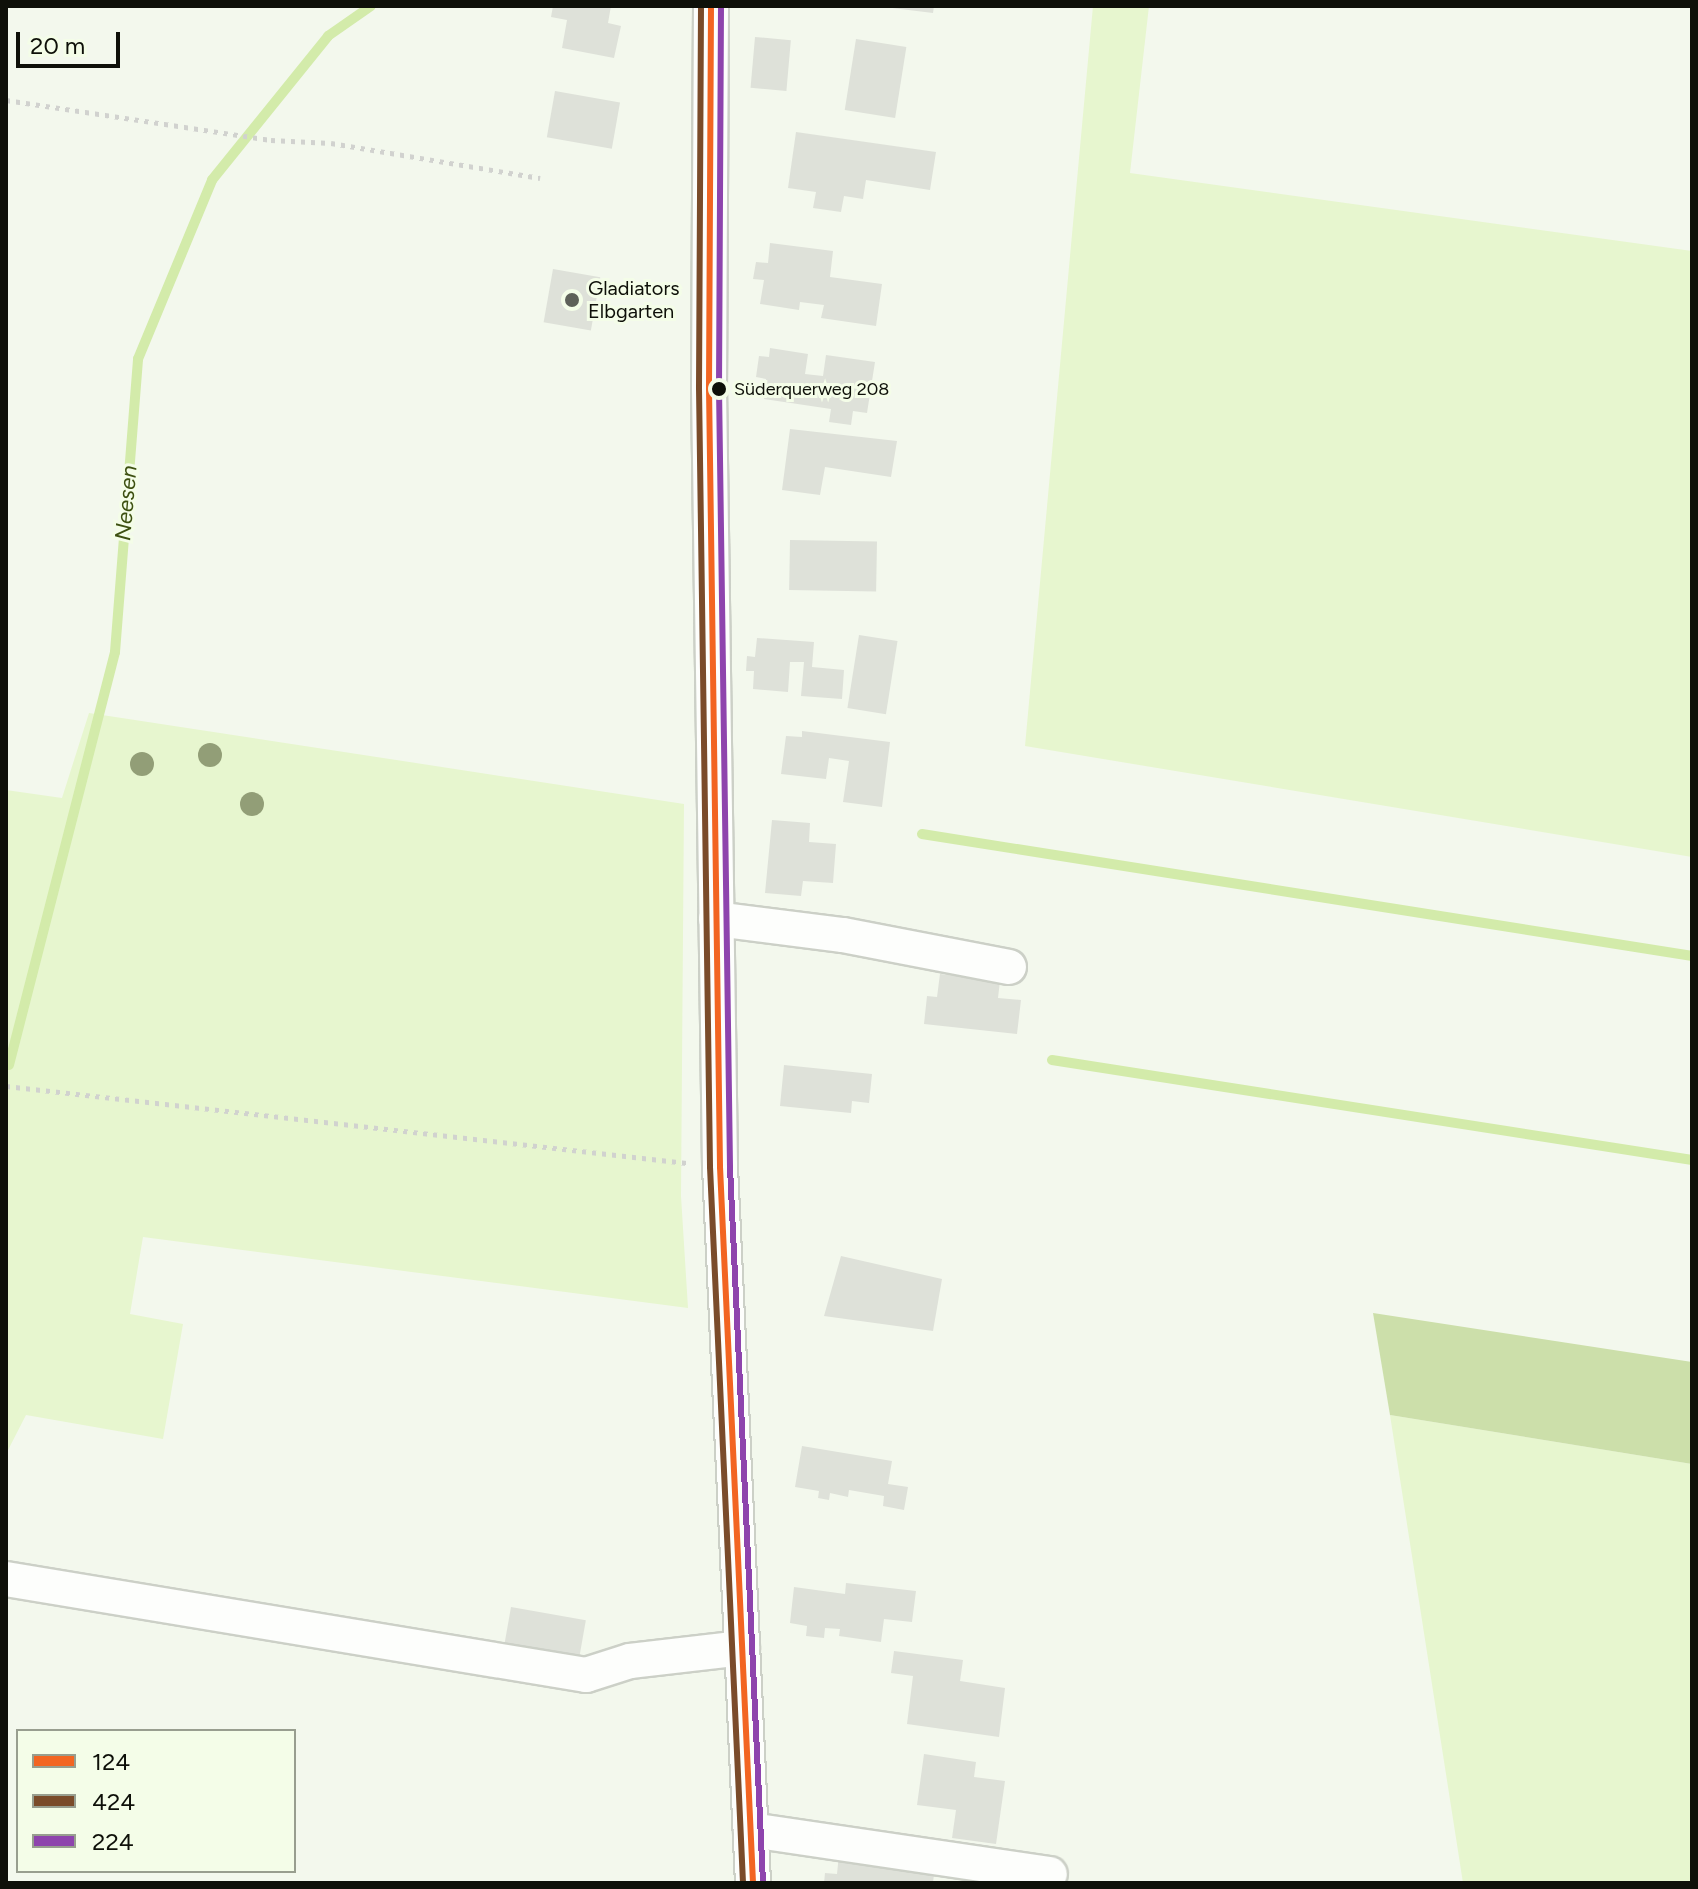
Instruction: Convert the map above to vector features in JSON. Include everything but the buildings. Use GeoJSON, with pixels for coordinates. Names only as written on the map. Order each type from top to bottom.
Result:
{"type":"FeatureCollection","features":[{"type":"Feature","properties":{"kind":"street"},"geometry":{"type":"LineString","coordinates":[[711,6],[709,388],[720,1167],[753,1883]]}},
{"type":"Feature","properties":{"kind":"street"},"geometry":{"type":"LineString","coordinates":[[716,919],[843,935],[1009,967]]}},
{"type":"Feature","properties":{"kind":"street"},"geometry":{"type":"LineString","coordinates":[[6,1579],[586,1675],[630,1661],[742,1648]]}},
{"type":"Feature","properties":{"kind":"street"},"geometry":{"type":"LineString","coordinates":[[751,1830],[1050,1874]]}},
{"type":"Feature","properties":{"kind":"path"},"geometry":{"type":"LineString","coordinates":[[6,100],[271,140],[331,143],[540,178]]}},
{"type":"Feature","properties":{"kind":"path"},"geometry":{"type":"LineString","coordinates":[[6,1086],[720,1167]]}},
{"type":"Feature","properties":{"kind":"green space"},"geometry":{"type":"Polygon","coordinates":[[[1093,6],[1149,6],[1130,173],[1692,251],[1692,857],[1025,746],[1093,6]]]}},
{"type":"Feature","properties":{"kind":"green space"},"geometry":{"type":"Polygon","coordinates":[[[89,713],[684,804],[681,1196],[688,1308],[143,1237],[130,1314],[183,1324],[163,1439],[26,1415],[6,1454],[6,790],[62,798],[89,713]]]}},
{"type":"Feature","properties":{"kind":"green space"},"geometry":{"type":"Polygon","coordinates":[[[1373,1313],[1692,1362],[1692,1464],[1390,1415],[1373,1313]]]}},
{"type":"Feature","properties":{"kind":"green space"},"geometry":{"type":"Polygon","coordinates":[[[1390,1415],[1692,1464],[1692,1883],[1463,1883],[1390,1415]]]}},
{"type":"Feature","properties":{"kind":"waterway","name":"Neesen"},"geometry":{"type":"LineString","coordinates":[[9,1065],[115,652],[138,359],[212,180],[328,36],[371,6]]}},
{"type":"Feature","properties":{"kind":"waterway"},"geometry":{"type":"LineString","coordinates":[[922,834],[1692,956]]}},
{"type":"Feature","properties":{"kind":"waterway"},"geometry":{"type":"LineString","coordinates":[[1052,1060],[1692,1160]]}},
{"type":"Feature","properties":{"kind":"transit line","name":"424"},"geometry":{"type":"LineString","coordinates":[[701,6],[699,388],[710,1167],[743,1883]]}},
{"type":"Feature","properties":{"kind":"transit line","name":"124"},"geometry":{"type":"LineString","coordinates":[[711,6],[709,388],[720,1167],[753,1883]]}},
{"type":"Feature","properties":{"kind":"transit line","name":"224"},"geometry":{"type":"LineString","coordinates":[[721,6],[719,388],[730,1167],[763,1883]]}},
{"type":"Feature","properties":{"kind":"place","name":"Gladiators Elbgarten"},"geometry":{"type":"Point","coordinates":[572,300]}},
{"type":"Feature","properties":{"kind":"place","name":"Süderquerweg 208"},"geometry":{"type":"Point","coordinates":[719,389]}}]}
